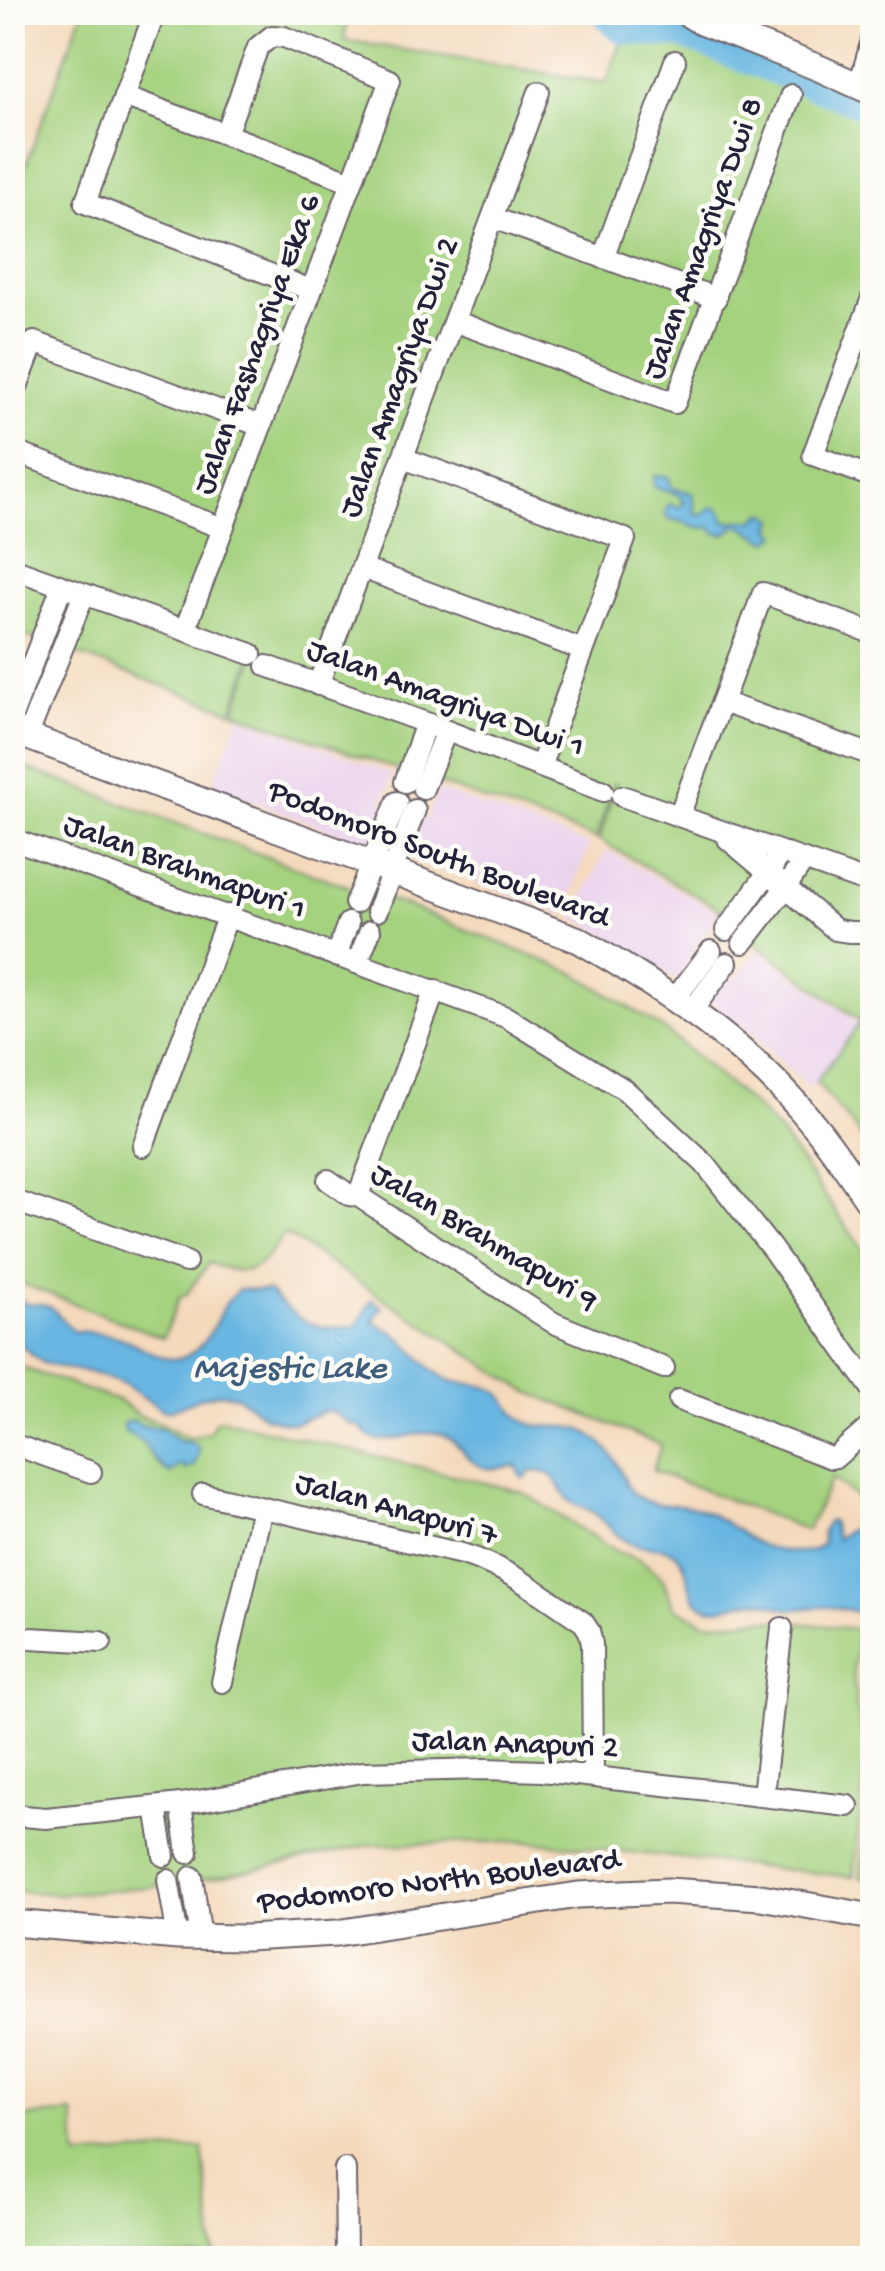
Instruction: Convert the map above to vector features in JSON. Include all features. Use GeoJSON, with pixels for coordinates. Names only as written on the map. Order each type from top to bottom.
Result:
{"type":"FeatureCollection","features":[{"type":"Feature","properties":{"kind":"street"},"geometry":{"type":"LineString","coordinates":[[155,12],[85,203],[311,290]]}},
{"type":"Feature","properties":{"kind":"street"},"geometry":{"type":"LineString","coordinates":[[685,12],[866,89],[872,40]]}},
{"type":"Feature","properties":{"kind":"street","name":"Jalan Fashagriya Eka 6"},"geometry":{"type":"LineString","coordinates":[[185,630],[390,80],[284,37],[272,36],[258,46],[226,134]]}},
{"type":"Feature","properties":{"kind":"street"},"geometry":{"type":"LineString","coordinates":[[602,258],[675,61]]}},
{"type":"Feature","properties":{"kind":"street","name":"Jalan Amagriya Dwi 2"},"geometry":{"type":"LineString","coordinates":[[318,685],[539,92]]}},
{"type":"Feature","properties":{"kind":"street","name":"Jalan Amagriya Dwi 8"},"geometry":{"type":"LineString","coordinates":[[454,321],[676,403],[790,95]]}},
{"type":"Feature","properties":{"kind":"street"},"geometry":{"type":"LineString","coordinates":[[124,96],[352,182]]}},
{"type":"Feature","properties":{"kind":"street"},"geometry":{"type":"LineString","coordinates":[[493,218],[716,298]]}},
{"type":"Feature","properties":{"kind":"street"},"geometry":{"type":"LineString","coordinates":[[872,298],[813,455],[872,477]]}},
{"type":"Feature","properties":{"kind":"street"},"geometry":{"type":"LineString","coordinates":[[12,400],[34,342],[261,426]]}},
{"type":"Feature","properties":{"kind":"street"},"geometry":{"type":"LineString","coordinates":[[12,451],[223,528]]}},
{"type":"Feature","properties":{"kind":"street"},"geometry":{"type":"LineString","coordinates":[[403,458],[624,540],[540,767]]}},
{"type":"Feature","properties":{"kind":"street","name":"Jalan Amagriya Dwi 1"},"geometry":{"type":"LineString","coordinates":[[12,568],[540,767],[872,884]]}},
{"type":"Feature","properties":{"kind":"street"},"geometry":{"type":"LineString","coordinates":[[362,568],[583,650]]}},
{"type":"Feature","properties":{"kind":"street"},"geometry":{"type":"LineString","coordinates":[[17,728],[62,586]]}},
{"type":"Feature","properties":{"kind":"street"},"geometry":{"type":"LineString","coordinates":[[679,816],[764,593],[872,633]]}},
{"type":"Feature","properties":{"kind":"street"},"geometry":{"type":"LineString","coordinates":[[17,728],[84,594]]}},
{"type":"Feature","properties":{"kind":"street"},"geometry":{"type":"LineString","coordinates":[[722,702],[872,755]]}},
{"type":"Feature","properties":{"kind":"street"},"geometry":{"type":"LineString","coordinates":[[414,785],[436,727]]}},
{"type":"Feature","properties":{"kind":"street","name":"Podomoro South Boulevard"},"geometry":{"type":"LineString","coordinates":[[17,728],[579,940],[735,1044],[802,1112],[872,1206]]}},
{"type":"Feature","properties":{"kind":"street"},"geometry":{"type":"LineString","coordinates":[[336,956],[352,913],[381,868],[406,806]]}},
{"type":"Feature","properties":{"kind":"street"},"geometry":{"type":"LineString","coordinates":[[715,828],[836,930],[872,932]]}},
{"type":"Feature","properties":{"kind":"street","name":"Jalan Brahmapuri 1"},"geometry":{"type":"LineString","coordinates":[[12,838],[506,1017],[624,1090],[706,1164],[872,1389]]}},
{"type":"Feature","properties":{"kind":"street"},"geometry":{"type":"LineString","coordinates":[[783,852],[735,936],[786,888],[804,860]]}},
{"type":"Feature","properties":{"kind":"street"},"geometry":{"type":"LineString","coordinates":[[357,963],[374,921],[381,868]]}},
{"type":"Feature","properties":{"kind":"street"},"geometry":{"type":"LineString","coordinates":[[143,1146],[228,915]]}},
{"type":"Feature","properties":{"kind":"street"},"geometry":{"type":"LineString","coordinates":[[682,1006],[719,957]]}},
{"type":"Feature","properties":{"kind":"street"},"geometry":{"type":"LineString","coordinates":[[358,1196],[435,990]]}},
{"type":"Feature","properties":{"kind":"street","name":"Jalan Brahmapuri 9"},"geometry":{"type":"LineString","coordinates":[[328,1180],[554,1323],[664,1368]]}},
{"type":"Feature","properties":{"kind":"street"},"geometry":{"type":"LineString","coordinates":[[12,1200],[186,1262]]}},
{"type":"Feature","properties":{"kind":"street"},"geometry":{"type":"LineString","coordinates":[[678,1400],[831,1458],[872,1425]]}},
{"type":"Feature","properties":{"kind":"street"},"geometry":{"type":"LineString","coordinates":[[12,1444],[92,1472]]}},
{"type":"Feature","properties":{"kind":"street","name":"Jalan Anapuri 7"},"geometry":{"type":"LineString","coordinates":[[203,1494],[487,1561],[583,1622],[590,1631],[592,1644],[593,1776]]}},
{"type":"Feature","properties":{"kind":"street"},"geometry":{"type":"LineString","coordinates":[[222,1682],[262,1508]]}},
{"type":"Feature","properties":{"kind":"street"},"geometry":{"type":"LineString","coordinates":[[764,1796],[782,1628]]}},
{"type":"Feature","properties":{"kind":"street"},"geometry":{"type":"LineString","coordinates":[[12,1636],[101,1642]]}},
{"type":"Feature","properties":{"kind":"street","name":"Jalan Anapuri 2"},"geometry":{"type":"LineString","coordinates":[[12,1815],[46,1818],[181,1804],[363,1772],[485,1769],[542,1770],[848,1806]]}},
{"type":"Feature","properties":{"kind":"street"},"geometry":{"type":"LineString","coordinates":[[181,1804],[188,1852]]}},
{"type":"Feature","properties":{"kind":"street"},"geometry":{"type":"LineString","coordinates":[[156,1807],[164,1856]]}},
{"type":"Feature","properties":{"kind":"street"},"geometry":{"type":"LineString","coordinates":[[189,1937],[192,1877]]}},
{"type":"Feature","properties":{"kind":"street"},"geometry":{"type":"LineString","coordinates":[[168,1880],[189,1937]]}},
{"type":"Feature","properties":{"kind":"street","name":"Podomoro North Boulevard"},"geometry":{"type":"LineString","coordinates":[[12,1922],[247,1938],[338,1932],[578,1895],[668,1890],[761,1898],[872,1917]]}},
{"type":"Feature","properties":{"kind":"street"},"geometry":{"type":"LineString","coordinates":[[345,2169],[346,2258]]}},
{"type":"Feature","properties":{"kind":"shaded area"},"geometry":{"type":"Polygon","coordinates":[[[239,716],[393,774],[382,802],[391,806],[375,847],[212,786],[239,716]]]}},
{"type":"Feature","properties":{"kind":"shaded area"},"geometry":{"type":"Polygon","coordinates":[[[438,790],[589,845],[564,914],[403,855],[417,816],[427,819],[438,790]]]}},
{"type":"Feature","properties":{"kind":"shaded area"},"geometry":{"type":"Polygon","coordinates":[[[606,850],[718,912],[689,958],[695,963],[680,982],[573,918],[606,850]]]}},
{"type":"Feature","properties":{"kind":"shaded area"},"geometry":{"type":"Polygon","coordinates":[[[758,949],[859,1023],[810,1089],[707,999],[725,973],[736,980],[758,949]]]}},
{"type":"Feature","properties":{"kind":"green space"},"geometry":{"type":"Polygon","coordinates":[[[82,13],[348,13],[344,40],[606,83],[623,38],[665,33],[872,117],[872,1003],[859,1020],[719,916],[721,910],[599,840],[616,783],[596,839],[235,712],[257,650],[232,711],[13,631],[13,200],[82,13]]]}},
{"type":"Feature","properties":{"kind":"green space"},"geometry":{"type":"Polygon","coordinates":[[[13,763],[407,906],[575,973],[662,1028],[755,1107],[781,1134],[872,1263],[872,1510],[832,1478],[807,1530],[653,1471],[661,1445],[526,1391],[285,1234],[255,1268],[237,1270],[209,1263],[185,1296],[180,1296],[163,1338],[13,1280],[13,763]]]}},
{"type":"Feature","properties":{"kind":"green space"},"geometry":{"type":"Polygon","coordinates":[[[872,1007],[872,1149],[816,1082],[872,1007]]]}},
{"type":"Feature","properties":{"kind":"green space"},"geometry":{"type":"Polygon","coordinates":[[[12,1364],[119,1401],[140,1416],[189,1438],[210,1432],[221,1419],[522,1492],[617,1552],[641,1560],[662,1577],[674,1607],[706,1623],[758,1619],[858,1629],[853,1670],[867,1748],[853,1877],[527,1841],[370,1845],[219,1877],[149,1887],[63,1894],[13,1891],[12,1364]]]}},
{"type":"Feature","properties":{"kind":"green space"},"geometry":{"type":"Polygon","coordinates":[[[872,1756],[872,1880],[860,1877],[872,1756]]]}},
{"type":"Feature","properties":{"kind":"green space"},"geometry":{"type":"Polygon","coordinates":[[[73,2113],[78,2157],[203,2148],[215,2258],[13,2258],[13,2118],[73,2113]]]}},
{"type":"Feature","properties":{"kind":"water"},"geometry":{"type":"Polygon","coordinates":[[[654,476],[666,476],[671,487],[693,494],[695,513],[703,514],[717,507],[726,522],[755,520],[767,513],[775,520],[771,528],[776,537],[768,541],[742,526],[724,535],[710,527],[699,528],[669,519],[665,512],[669,504],[679,507],[683,500],[654,486],[654,476]]]}},
{"type":"Feature","properties":{"kind":"water","name":"Majestic Lake"},"geometry":{"type":"Polygon","coordinates":[[[240,1289],[269,1291],[298,1317],[329,1328],[356,1326],[372,1300],[382,1307],[373,1321],[401,1338],[443,1377],[496,1391],[528,1423],[588,1433],[610,1452],[635,1495],[654,1503],[700,1509],[768,1548],[814,1550],[823,1543],[822,1533],[828,1521],[832,1521],[836,1539],[849,1530],[872,1529],[872,1617],[838,1608],[788,1609],[756,1601],[718,1609],[706,1607],[695,1599],[685,1567],[676,1554],[628,1542],[595,1514],[570,1501],[547,1473],[530,1472],[522,1478],[517,1466],[486,1468],[471,1461],[445,1435],[427,1433],[374,1439],[359,1425],[352,1425],[329,1410],[294,1423],[280,1421],[266,1417],[237,1396],[220,1393],[163,1410],[124,1384],[43,1363],[13,1339],[13,1295],[29,1305],[51,1307],[73,1331],[115,1336],[164,1358],[181,1358],[205,1340],[227,1302],[240,1289]]]}},
{"type":"Feature","properties":{"kind":"water"},"geometry":{"type":"Polygon","coordinates":[[[131,1420],[162,1428],[179,1441],[197,1445],[199,1453],[194,1466],[186,1469],[180,1465],[170,1474],[141,1441],[124,1432],[123,1424],[131,1420]]]}},
{"type":"Feature","properties":{"kind":"waterway"},"geometry":{"type":"LineString","coordinates":[[607,12],[623,28],[683,33],[872,106]]}}]}
